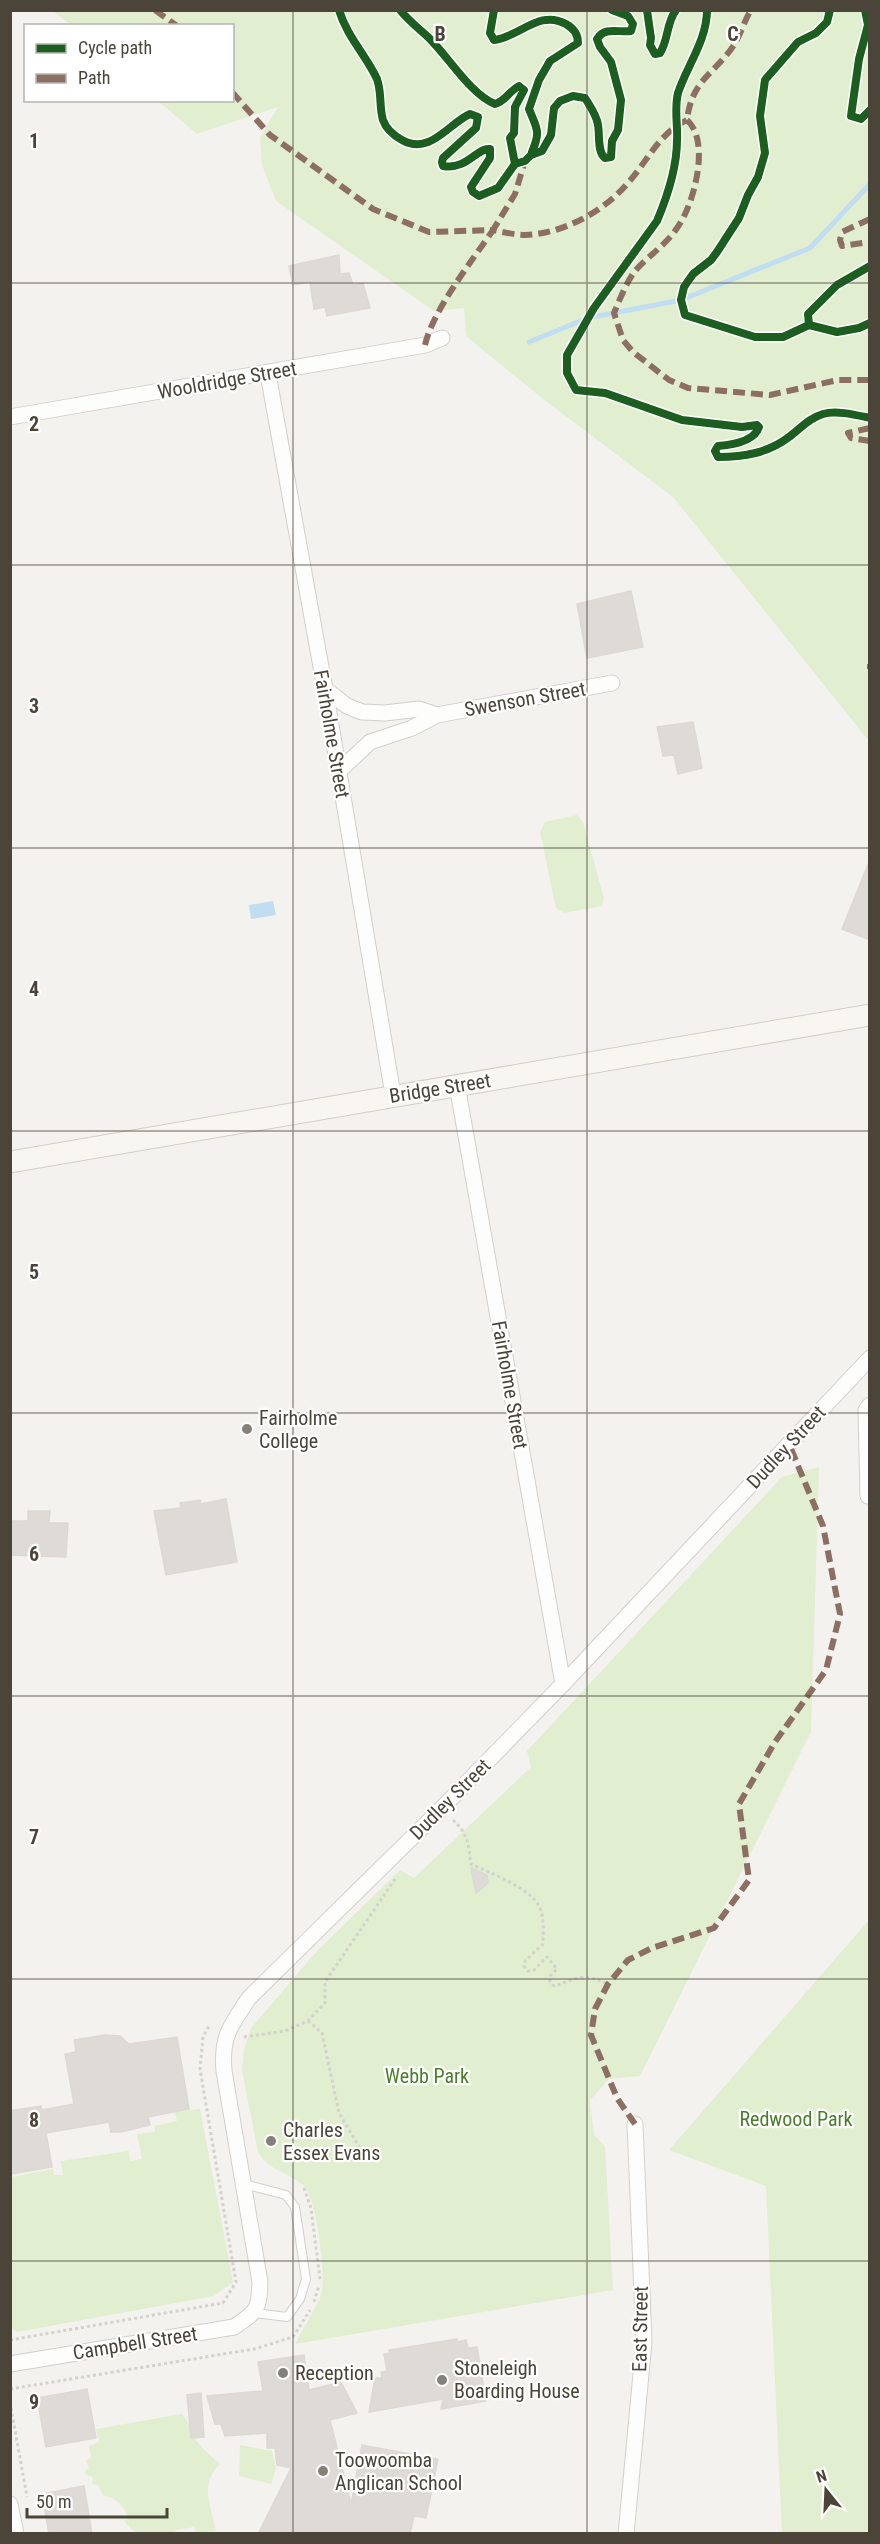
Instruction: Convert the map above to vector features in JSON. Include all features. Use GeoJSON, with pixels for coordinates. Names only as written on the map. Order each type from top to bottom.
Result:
{"type":"FeatureCollection","features":[{"type":"Feature","properties":{"kind":"street","name":"Wooldridge Street"},"geometry":{"type":"LineString","coordinates":[[10,417],[268,374],[425,345],[442,338]]}},
{"type":"Feature","properties":{"kind":"street","name":"Fairholme Street"},"geometry":{"type":"LineString","coordinates":[[268,374],[325,689],[393,1095]]}},
{"type":"Feature","properties":{"kind":"street","name":"Swenson Street"},"geometry":{"type":"LineString","coordinates":[[339,771],[370,742],[412,728],[437,715],[612,683]]}},
{"type":"Feature","properties":{"kind":"street","name":"Swenson Street"},"geometry":{"type":"LineString","coordinates":[[325,689],[347,706],[362,712],[385,713],[419,709],[437,715]]}},
{"type":"Feature","properties":{"kind":"street","name":"Bridge Street"},"geometry":{"type":"LineString","coordinates":[[10,1162],[870,1015]]}},
{"type":"Feature","properties":{"kind":"street","name":"Fairholme Street"},"geometry":{"type":"LineString","coordinates":[[457,1085],[563,1684]]}},
{"type":"Feature","properties":{"kind":"street","name":"Dudley Street"},"geometry":{"type":"LineString","coordinates":[[255,2313],[260,2282],[224,2071],[224,2040],[230,2027],[249,1998],[441,1809],[563,1684],[870,1358]]}},
{"type":"Feature","properties":{"kind":"street"},"geometry":{"type":"LineString","coordinates":[[868,1497],[866,1410],[870,1405]]}},
{"type":"Feature","properties":{"kind":"street","name":"East Street"},"geometry":{"type":"LineString","coordinates":[[626,2534],[644,2342],[634,2124]]}},
{"type":"Feature","properties":{"kind":"street","name":"Campbell Street"},"geometry":{"type":"LineString","coordinates":[[10,2364],[234,2327],[255,2313]]}},
{"type":"Feature","properties":{"kind":"street"},"geometry":{"type":"LineString","coordinates":[[10,2504],[16,2534]]}},
{"type":"Feature","properties":{"kind":"lane"},"geometry":{"type":"LineString","coordinates":[[244,2184],[286,2195],[295,2207],[306,2279],[300,2299],[287,2317],[255,2313]]}},
{"type":"Feature","properties":{"kind":"path"},"geometry":{"type":"LineString","coordinates":[[457,1823],[467,1836],[471,1864],[525,1892],[539,1905],[543,1919],[543,1944],[525,1961],[524,1966],[528,1971],[534,1970],[547,1957],[557,1969],[550,1976],[550,1982],[554,1986],[579,1976],[592,1977],[608,1984]]}},
{"type":"Feature","properties":{"kind":"path"},"geometry":{"type":"LineString","coordinates":[[224,2040],[285,2031],[308,2021],[325,2003],[325,1982],[396,1878]]}},
{"type":"Feature","properties":{"kind":"path"},"geometry":{"type":"LineString","coordinates":[[308,2021],[322,2033],[339,2113],[363,2152]]}},
{"type":"Feature","properties":{"kind":"path"},"geometry":{"type":"LineString","coordinates":[[10,2340],[223,2303],[236,2282],[200,2069],[203,2037],[210,2024]]}},
{"type":"Feature","properties":{"kind":"path"},"geometry":{"type":"LineString","coordinates":[[10,2402],[28,2504]]}},
{"type":"Feature","properties":{"kind":"green space"},"geometry":{"type":"Polygon","coordinates":[[[53,11],[869,11],[869,741],[673,497],[543,399],[466,336],[464,308],[434,311],[276,201],[262,165],[260,137],[278,107],[197,134],[159,102],[234,102],[234,24],[70,24],[53,11]]]}},
{"type":"Feature","properties":{"kind":"green space"},"geometry":{"type":"Polygon","coordinates":[[[577,815],[583,822],[604,898],[602,906],[564,913],[556,908],[540,832],[545,822],[577,815]]]}},
{"type":"Feature","properties":{"kind":"green space","name":"Webb Park"},"geometry":{"type":"Polygon","coordinates":[[[819,1467],[811,1732],[640,2076],[609,2079],[590,2100],[594,2135],[605,2146],[613,2290],[295,2344],[321,2295],[323,2273],[319,2239],[313,2206],[305,2187],[267,2163],[258,2152],[242,2070],[244,2050],[251,2028],[317,1951],[400,1870],[414,1878],[531,1767],[527,1751],[782,1477],[819,1467]]]}},
{"type":"Feature","properties":{"kind":"green space","name":"Redwood Park"},"geometry":{"type":"Polygon","coordinates":[[[869,1920],[869,2533],[782,2533],[766,2186],[669,2150],[869,1920]]]}},
{"type":"Feature","properties":{"kind":"green space"},"geometry":{"type":"Polygon","coordinates":[[[200,2109],[233,2282],[214,2296],[17,2332],[11,2327],[11,2177],[53,2169],[54,2175],[63,2175],[61,2161],[129,2151],[130,2161],[142,2159],[137,2134],[155,2132],[155,2126],[177,2121],[175,2112],[200,2109]]]}},
{"type":"Feature","properties":{"kind":"green space"},"geometry":{"type":"Polygon","coordinates":[[[182,2414],[199,2444],[220,2464],[210,2479],[208,2487],[216,2531],[196,2533],[194,2527],[176,2530],[174,2533],[136,2533],[124,2521],[128,2519],[127,2515],[119,2503],[104,2496],[98,2485],[92,2484],[93,2477],[86,2475],[85,2471],[89,2468],[86,2461],[91,2457],[89,2446],[99,2442],[96,2429],[182,2414]]]}},
{"type":"Feature","properties":{"kind":"green space"},"geometry":{"type":"Polygon","coordinates":[[[240,2445],[272,2451],[276,2468],[271,2484],[239,2476],[240,2445]]]}},
{"type":"Feature","properties":{"kind":"water"},"geometry":{"type":"Polygon","coordinates":[[[273,901],[276,915],[251,919],[249,905],[273,901]]]}},
{"type":"Feature","properties":{"kind":"building"},"geometry":{"type":"Polygon","coordinates":[[[339,255],[340,274],[349,273],[353,285],[363,283],[370,308],[327,316],[325,307],[314,309],[310,282],[293,285],[289,266],[339,255]]]}},
{"type":"Feature","properties":{"kind":"building"},"geometry":{"type":"Polygon","coordinates":[[[631,591],[643,647],[587,658],[577,604],[631,591]]]}},
{"type":"Feature","properties":{"kind":"building"},"geometry":{"type":"Polygon","coordinates":[[[693,722],[702,768],[678,774],[674,755],[663,756],[657,727],[693,722]]]}},
{"type":"Feature","properties":{"kind":"building"},"geometry":{"type":"Polygon","coordinates":[[[870,862],[870,940],[842,929],[870,862]]]}},
{"type":"Feature","properties":{"kind":"building"},"geometry":{"type":"Polygon","coordinates":[[[226,1499],[237,1562],[166,1575],[154,1511],[181,1508],[180,1503],[200,1500],[201,1504],[226,1499]]]}},
{"type":"Feature","properties":{"kind":"building"},"geometry":{"type":"Polygon","coordinates":[[[28,1511],[50,1511],[49,1523],[68,1523],[66,1557],[10,1555],[10,1521],[28,1521],[28,1511]]]}},
{"type":"Feature","properties":{"kind":"building"},"geometry":{"type":"Polygon","coordinates":[[[471,1868],[487,1875],[488,1883],[476,1893],[471,1868]]]}},
{"type":"Feature","properties":{"kind":"building"},"geometry":{"type":"Polygon","coordinates":[[[105,2035],[120,2036],[129,2044],[177,2037],[189,2109],[148,2117],[150,2125],[121,2132],[111,2132],[109,2122],[46,2133],[52,2167],[10,2174],[10,2111],[41,2106],[42,2110],[74,2104],[65,2054],[76,2052],[74,2040],[105,2035]]]}},
{"type":"Feature","properties":{"kind":"building","name":"Stoneleigh Boarding House"},"geometry":{"type":"Polygon","coordinates":[[[457,2339],[458,2342],[466,2340],[468,2348],[477,2347],[486,2401],[441,2409],[443,2399],[369,2412],[375,2378],[382,2378],[381,2372],[387,2371],[384,2354],[390,2353],[389,2350],[457,2339]]]}},
{"type":"Feature","properties":{"kind":"building"},"geometry":{"type":"Polygon","coordinates":[[[304,2355],[309,2390],[341,2382],[357,2413],[330,2420],[351,2504],[362,2445],[438,2459],[426,2518],[414,2516],[410,2534],[258,2534],[291,2468],[277,2465],[275,2448],[267,2448],[267,2433],[225,2436],[221,2424],[215,2424],[207,2396],[263,2391],[258,2362],[304,2355]]]}},
{"type":"Feature","properties":{"kind":"building"},"geometry":{"type":"Polygon","coordinates":[[[87,2389],[96,2438],[46,2447],[37,2398],[87,2389]]]}},
{"type":"Feature","properties":{"kind":"building"},"geometry":{"type":"Polygon","coordinates":[[[201,2393],[204,2437],[191,2438],[187,2395],[201,2393]]]}},
{"type":"Feature","properties":{"kind":"building"},"geometry":{"type":"Polygon","coordinates":[[[84,2486],[92,2534],[49,2534],[42,2494],[84,2486]]]}},
{"type":"Feature","properties":{"kind":"waterway"},"geometry":{"type":"LineString","coordinates":[[529,342],[588,318],[681,300],[810,248],[870,184]]}},
{"type":"Feature","properties":{"kind":"marked path"},"geometry":{"type":"LineString","coordinates":[[155,10],[174,24]]}},
{"type":"Feature","properties":{"kind":"marked path"},"geometry":{"type":"LineString","coordinates":[[425,345],[429,331],[444,301],[493,230],[525,235],[553,231],[581,220],[617,194],[661,140],[687,120],[690,106],[699,86],[734,45],[751,10]]}},
{"type":"Feature","properties":{"kind":"marked path"},"geometry":{"type":"LineString","coordinates":[[234,94],[270,135],[373,209],[429,232],[493,230],[515,194],[525,161]]}},
{"type":"Feature","properties":{"kind":"marked path"},"geometry":{"type":"LineString","coordinates":[[687,120],[698,142],[699,157],[694,189],[677,228],[635,271],[623,291],[614,313],[623,340],[633,352],[669,380],[688,388],[770,395],[838,380],[870,380]]}},
{"type":"Feature","properties":{"kind":"marked path"},"geometry":{"type":"LineString","coordinates":[[870,219],[842,232],[840,240],[842,246],[870,242]]}},
{"type":"Feature","properties":{"kind":"marked path"},"geometry":{"type":"LineString","coordinates":[[870,428],[848,433],[851,438],[870,441]]}},
{"type":"Feature","properties":{"kind":"marked path"},"geometry":{"type":"LineString","coordinates":[[870,664],[870,669]]}},
{"type":"Feature","properties":{"kind":"marked path"},"geometry":{"type":"LineString","coordinates":[[635,2124],[617,2098],[591,2035],[595,2009],[608,1984],[628,1960],[652,1948],[714,1928],[749,1880],[739,1804],[775,1742],[826,1670],[840,1614],[823,1526],[789,1444]]}},
{"type":"Feature","properties":{"kind":"cycle path"},"geometry":{"type":"LineString","coordinates":[[339,10],[342,20],[377,79],[383,120],[396,136],[412,144],[421,144],[439,136],[470,114],[478,117],[476,128],[443,158],[442,162],[443,166],[459,165],[481,151],[490,149],[490,158],[471,187],[473,192],[479,196],[498,188],[515,164],[542,151],[551,135],[554,108],[560,101],[573,96],[585,98],[589,104],[599,129],[602,155],[605,158],[611,157],[612,141],[618,130],[621,100],[611,62],[597,39],[608,31],[631,31],[633,24],[628,16],[612,10]]}},
{"type":"Feature","properties":{"kind":"cycle path"},"geometry":{"type":"LineString","coordinates":[[400,10],[428,37],[468,84],[486,99],[495,104],[519,86],[524,90],[515,107],[514,133],[510,138],[515,164]]}},
{"type":"Feature","properties":{"kind":"cycle path"},"geometry":{"type":"LineString","coordinates":[[494,10],[490,33],[494,40],[547,20],[556,20],[566,24],[577,37],[578,43],[550,61],[539,80],[529,109],[537,130],[532,152]]}},
{"type":"Feature","properties":{"kind":"cycle path"},"geometry":{"type":"LineString","coordinates":[[647,10],[650,45],[655,54],[660,53],[663,48],[676,10]]}},
{"type":"Feature","properties":{"kind":"cycle path"},"geometry":{"type":"LineString","coordinates":[[707,10],[704,32],[678,93],[677,150],[671,181],[661,211],[657,221],[594,308],[567,355],[567,373],[576,390],[605,393],[682,420],[742,427],[757,425],[759,427],[747,439],[735,444],[718,446],[715,451],[718,457],[746,455],[773,447],[809,421],[823,414],[852,414],[870,418]]}},
{"type":"Feature","properties":{"kind":"cycle path"},"geometry":{"type":"LineString","coordinates":[[830,10],[827,22],[816,33],[798,42],[765,80],[760,116],[765,153],[758,177],[739,218],[711,260],[693,274],[684,287],[681,300],[685,315],[755,337],[783,337],[809,325],[837,332],[859,328],[870,323]]}},
{"type":"Feature","properties":{"kind":"cycle path"},"geometry":{"type":"LineString","coordinates":[[865,10],[868,25],[859,59],[851,116],[861,119],[870,110]]}},
{"type":"Feature","properties":{"kind":"cycle path"},"geometry":{"type":"LineString","coordinates":[[809,325],[808,314],[837,285],[870,266]]}},
{"type":"Feature","properties":{"kind":"place","name":"Fairholme College"},"geometry":{"type":"Point","coordinates":[247,1429]}},
{"type":"Feature","properties":{"kind":"place","name":"Charles Essex Evans"},"geometry":{"type":"Point","coordinates":[271,2141]}},
{"type":"Feature","properties":{"kind":"place","name":"Reception"},"geometry":{"type":"Point","coordinates":[283,2373]}},
{"type":"Feature","properties":{"kind":"place","name":"Stoneleigh Boarding House"},"geometry":{"type":"Point","coordinates":[442,2380]}},
{"type":"Feature","properties":{"kind":"place","name":"Toowoomba Anglican School"},"geometry":{"type":"Point","coordinates":[323,2471]}}]}
